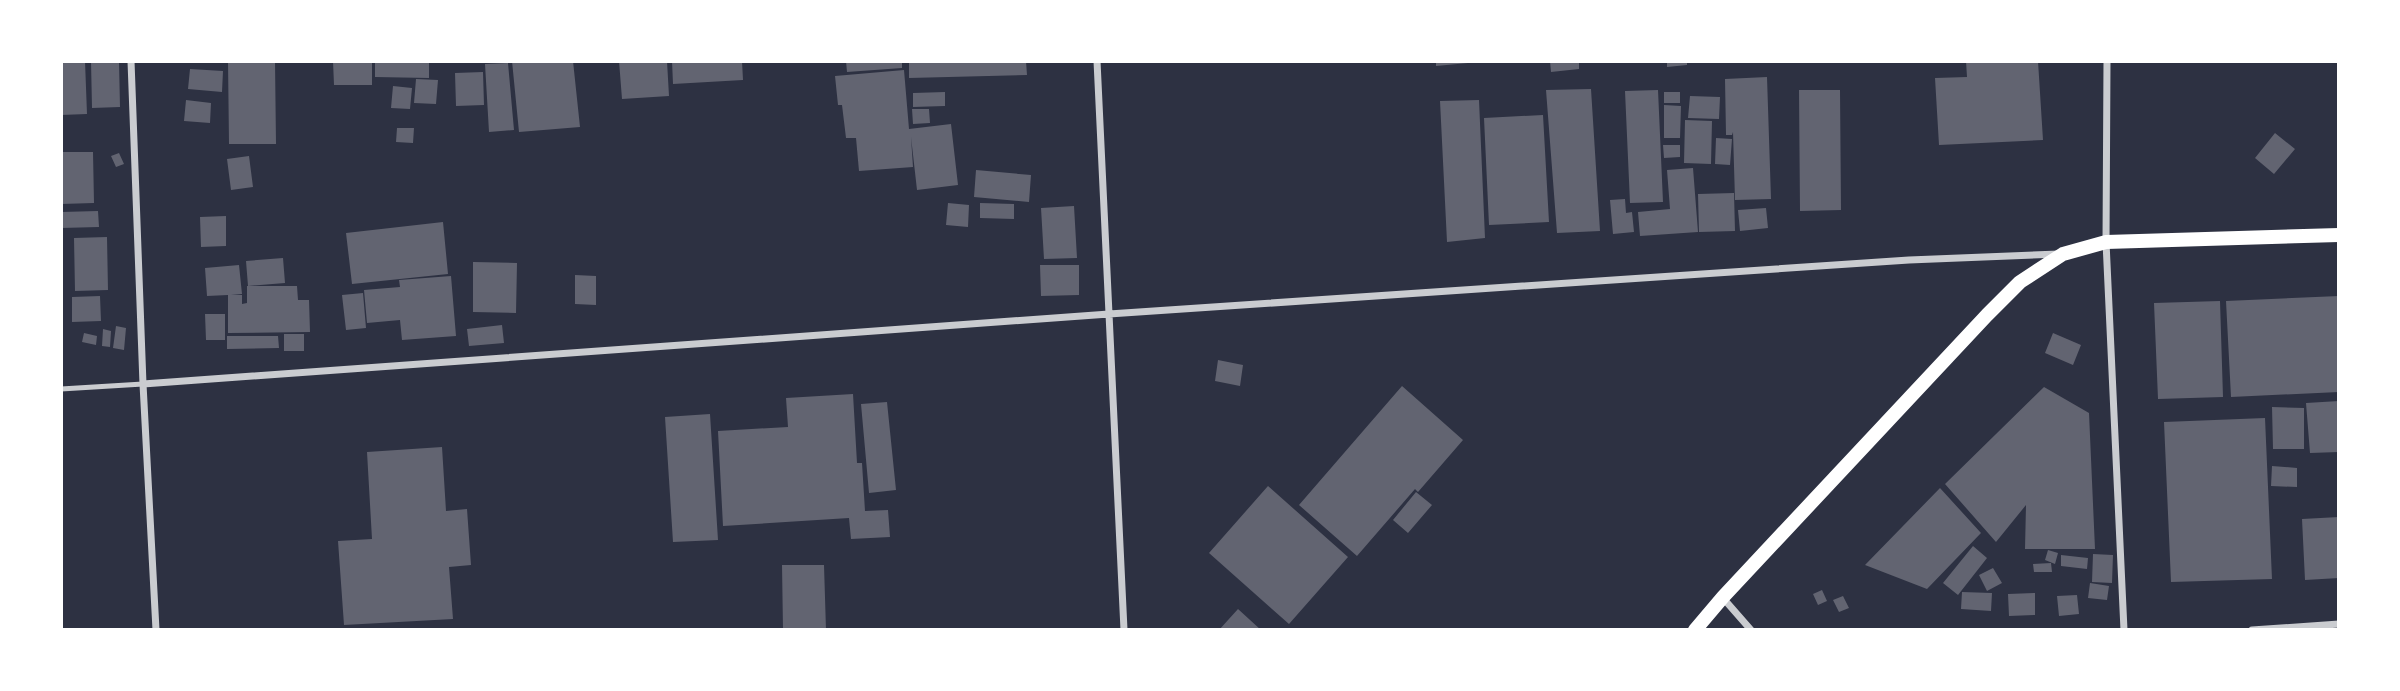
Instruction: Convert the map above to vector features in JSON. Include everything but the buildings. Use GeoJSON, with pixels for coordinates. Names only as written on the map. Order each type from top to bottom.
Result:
{"type":"FeatureCollection","features":[{"type":"Feature","properties":{"kind":"main road"},"geometry":{"type":"LineString","coordinates":[[1695,630],[1987,315],[2020,282],[2063,254],[2106,243],[2339,234]]}},
{"type":"Feature","properties":{"kind":"street"},"geometry":{"type":"LineString","coordinates":[[131,61],[143,384],[156,630]]}},
{"type":"Feature","properties":{"kind":"street"},"geometry":{"type":"LineString","coordinates":[[1097,61],[1124,630]]}},
{"type":"Feature","properties":{"kind":"street"},"geometry":{"type":"LineString","coordinates":[[2107,61],[2106,243],[2124,630]]}},
{"type":"Feature","properties":{"kind":"street"},"geometry":{"type":"LineString","coordinates":[[143,384],[1109,314],[1909,260],[2063,254]]}},
{"type":"Feature","properties":{"kind":"street"},"geometry":{"type":"LineString","coordinates":[[1723,597],[1751,630]]}},
{"type":"Feature","properties":{"kind":"street"},"geometry":{"type":"LineString","coordinates":[[2252,630],[2339,624]]}},
{"type":"Feature","properties":{"kind":"lane"},"geometry":{"type":"LineString","coordinates":[[61,389],[143,384]]}}]}
